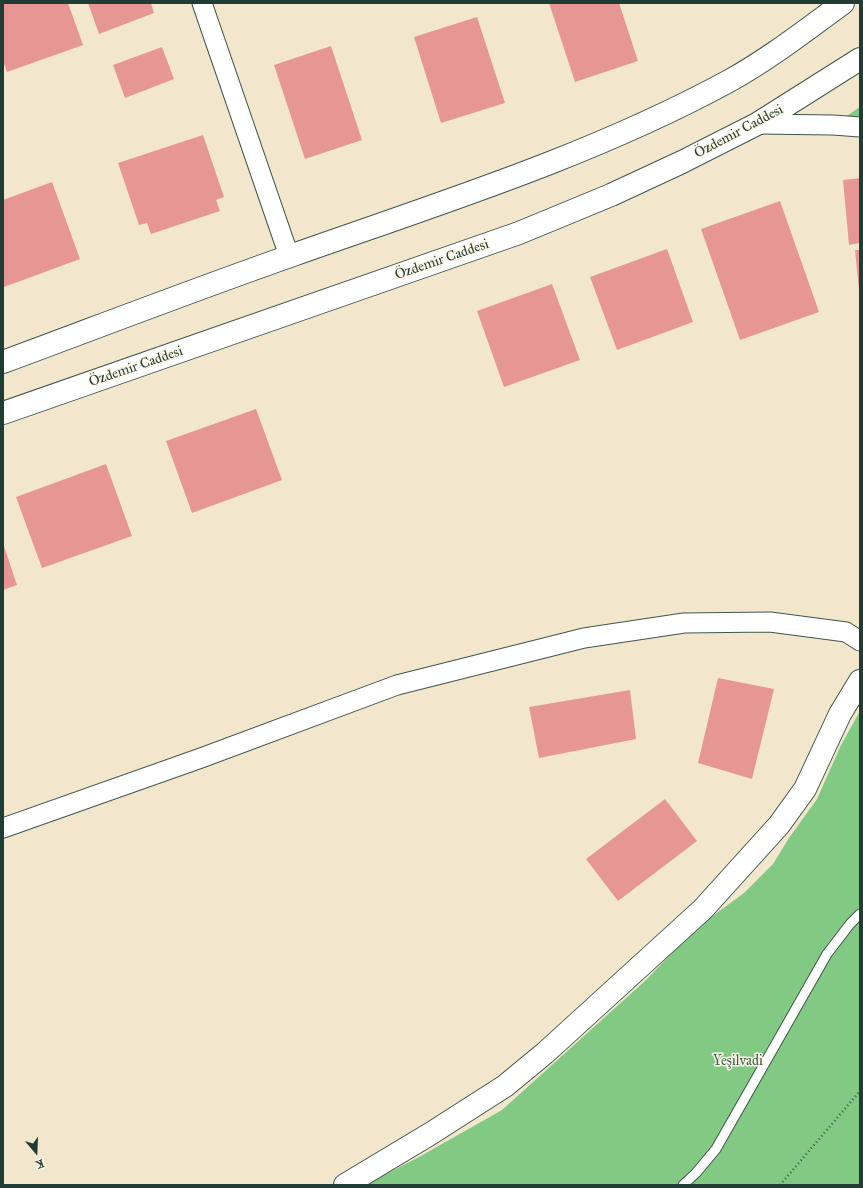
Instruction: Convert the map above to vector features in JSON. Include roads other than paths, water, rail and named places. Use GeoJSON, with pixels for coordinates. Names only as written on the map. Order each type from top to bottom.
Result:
{"type":"FeatureCollection","features":[{"type":"Feature","properties":{"kind":"main road"},"geometry":{"type":"LineString","coordinates":[[3,362],[289,256],[498,184],[658,117],[731,80],[843,3]]}},
{"type":"Feature","properties":{"kind":"main road","name":"Özdemir Caddesi"},"geometry":{"type":"LineString","coordinates":[[3,413],[519,233],[668,169],[757,124],[860,59]]}},
{"type":"Feature","properties":{"kind":"main road"},"geometry":{"type":"LineString","coordinates":[[345,1185],[430,1134],[505,1086],[545,1053],[703,909],[779,825],[805,789],[840,714],[860,681]]}},
{"type":"Feature","properties":{"kind":"street"},"geometry":{"type":"LineString","coordinates":[[202,3],[289,256]]}},
{"type":"Feature","properties":{"kind":"street"},"geometry":{"type":"LineString","coordinates":[[757,124],[834,125],[860,127]]}},
{"type":"Feature","properties":{"kind":"street"},"geometry":{"type":"LineString","coordinates":[[3,828],[201,758],[397,685],[584,638],[684,623],[770,622],[846,632],[860,641]]}},
{"type":"Feature","properties":{"kind":"lane"},"geometry":{"type":"LineString","coordinates":[[682,1185],[696,1173],[716,1149],[827,954],[850,924],[860,914]]}},
{"type":"Feature","properties":{"kind":"park label","name":"Yeşilvadi"},"geometry":{"type":"Point","coordinates":[738,1062]}}]}
